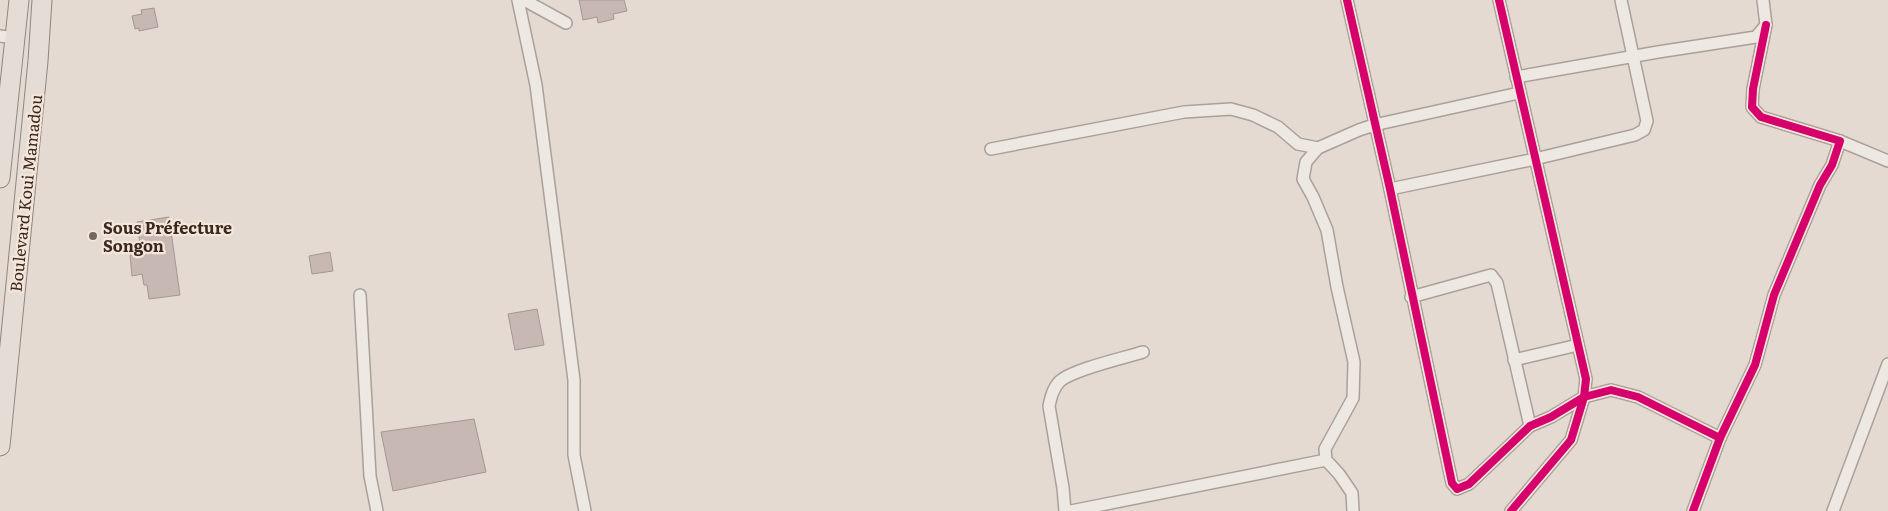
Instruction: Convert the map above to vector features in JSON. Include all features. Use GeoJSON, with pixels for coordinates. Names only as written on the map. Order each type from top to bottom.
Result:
{"type":"FeatureCollection","features":[{"type":"Feature","properties":{"kind":"main road","name":"Boulevard Koui Mamadou"},"geometry":{"type":"LineString","coordinates":[[0,178],[13,58],[8,37],[19,0]]}},
{"type":"Feature","properties":{"kind":"main road","name":"Boulevard Koui Mamadou"},"geometry":{"type":"LineString","coordinates":[[0,446],[38,61],[42,0]]}},
{"type":"Feature","properties":{"kind":"main road"},"geometry":{"type":"LineString","coordinates":[[13,58],[38,61]]}},
{"type":"Feature","properties":{"kind":"street"},"geometry":{"type":"LineString","coordinates":[[518,0],[536,85],[574,380],[574,454],[585,511]]}},
{"type":"Feature","properties":{"kind":"street"},"geometry":{"type":"LineString","coordinates":[[524,0],[566,22]]}},
{"type":"Feature","properties":{"kind":"street"},"geometry":{"type":"LineString","coordinates":[[1347,0],[1390,189],[1411,297],[1452,483],[1457,489],[1469,484],[1530,426],[1551,417],[1584,397],[1611,390],[1638,397],[1720,438]]}},
{"type":"Feature","properties":{"kind":"street"},"geometry":{"type":"LineString","coordinates":[[1499,0],[1586,379],[1584,397],[1571,440],[1511,511]]}},
{"type":"Feature","properties":{"kind":"street"},"geometry":{"type":"LineString","coordinates":[[1390,189],[1535,159],[1635,135],[1644,130],[1647,121],[1621,0]]}},
{"type":"Feature","properties":{"kind":"street"},"geometry":{"type":"LineString","coordinates":[[1763,0],[1766,25],[1753,89],[1752,107],[1761,117],[1840,141],[1888,161]]}},
{"type":"Feature","properties":{"kind":"street"},"geometry":{"type":"LineString","coordinates":[[1516,77],[1756,37],[1766,25]]}},
{"type":"Feature","properties":{"kind":"street"},"geometry":{"type":"LineString","coordinates":[[1353,511],[1352,493],[1326,460],[1325,449],[1353,398],[1354,362],[1337,287],[1327,230],[1303,179],[1306,162],[1318,148],[1374,125],[1519,93]]}},
{"type":"Feature","properties":{"kind":"street"},"geometry":{"type":"LineString","coordinates":[[990,149],[1184,112],[1230,110],[1253,115],[1278,127],[1298,144],[1318,148]]}},
{"type":"Feature","properties":{"kind":"street"},"geometry":{"type":"LineString","coordinates":[[1693,511],[1720,438],[1755,365],[1774,295],[1820,184],[1832,165],[1840,141]]}},
{"type":"Feature","properties":{"kind":"street"},"geometry":{"type":"LineString","coordinates":[[1411,297],[1491,275],[1497,283],[1530,426]]}},
{"type":"Feature","properties":{"kind":"street"},"geometry":{"type":"LineString","coordinates":[[360,295],[370,476],[377,511]]}},
{"type":"Feature","properties":{"kind":"street"},"geometry":{"type":"LineString","coordinates":[[1514,360],[1578,344]]}},
{"type":"Feature","properties":{"kind":"street"},"geometry":{"type":"LineString","coordinates":[[1065,511],[1064,488],[1049,406],[1052,392],[1060,380],[1087,368],[1143,352]]}},
{"type":"Feature","properties":{"kind":"street"},"geometry":{"type":"LineString","coordinates":[[1833,511],[1888,364]]}},
{"type":"Feature","properties":{"kind":"street"},"geometry":{"type":"LineString","coordinates":[[1071,511],[1326,460]]}},
{"type":"Feature","properties":{"kind":"building"},"geometry":{"type":"Polygon","coordinates":[[[579,0],[624,0],[627,11],[613,14],[614,19],[598,23],[597,17],[583,20],[579,0]]]}},
{"type":"Feature","properties":{"kind":"building"},"geometry":{"type":"Polygon","coordinates":[[[154,8],[158,27],[139,31],[139,28],[135,29],[132,16],[142,14],[141,10],[154,8]]]}},
{"type":"Feature","properties":{"kind":"building"},"geometry":{"type":"Polygon","coordinates":[[[169,217],[180,295],[149,299],[147,285],[144,285],[142,274],[132,276],[130,255],[139,254],[138,243],[140,243],[137,222],[169,217]]]}},
{"type":"Feature","properties":{"kind":"building"},"geometry":{"type":"Polygon","coordinates":[[[330,252],[333,271],[312,274],[309,256],[330,252]]]}},
{"type":"Feature","properties":{"kind":"building"},"geometry":{"type":"Polygon","coordinates":[[[537,309],[544,345],[515,350],[508,314],[537,309]]]}},
{"type":"Feature","properties":{"kind":"building"},"geometry":{"type":"Polygon","coordinates":[[[474,419],[486,472],[393,491],[381,432],[474,419]]]}},
{"type":"Feature","properties":{"kind":"cycle path"},"geometry":{"type":"LineString","coordinates":[[1347,0],[1390,189],[1452,483],[1457,489],[1469,484],[1530,426],[1551,417],[1584,397],[1611,390],[1638,397],[1720,438]]}},
{"type":"Feature","properties":{"kind":"cycle path"},"geometry":{"type":"LineString","coordinates":[[1499,0],[1586,379],[1584,397],[1571,440],[1511,511]]}},
{"type":"Feature","properties":{"kind":"cycle path"},"geometry":{"type":"LineString","coordinates":[[1693,511],[1720,438],[1755,365],[1774,295],[1820,185],[1832,165],[1840,141],[1761,117],[1752,107],[1753,89],[1766,25]]}},
{"type":"Feature","properties":{"kind":"place","name":"Sous Préfecture Songon"},"geometry":{"type":"Point","coordinates":[93,236]}}]}
